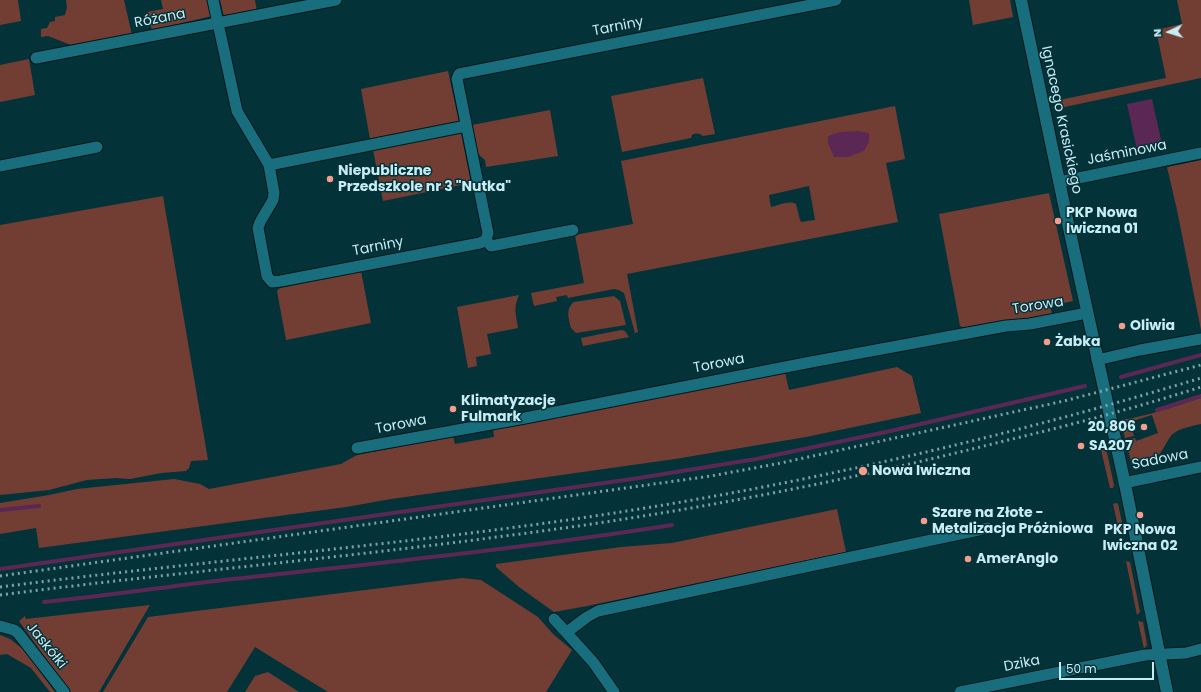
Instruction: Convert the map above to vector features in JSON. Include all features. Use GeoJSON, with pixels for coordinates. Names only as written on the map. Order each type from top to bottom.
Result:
{"type":"FeatureCollection","features":[{"type":"Feature","properties":{"kind":"street"},"geometry":{"type":"LineString","coordinates":[[213,0],[237,111],[269,165],[466,126]]}},
{"type":"Feature","properties":{"kind":"street","name":"Różana"},"geometry":{"type":"LineString","coordinates":[[36,58],[336,0]]}},
{"type":"Feature","properties":{"kind":"street","name":"Tarniny"},"geometry":{"type":"LineString","coordinates":[[269,165],[274,193],[273,200],[258,228],[269,280],[275,282],[480,243],[486,240],[488,233],[457,79],[461,73],[836,0]]}},
{"type":"Feature","properties":{"kind":"street","name":"Ignacego Krasickiego"},"geometry":{"type":"LineString","coordinates":[[1021,0],[1168,692]]}},
{"type":"Feature","properties":{"kind":"street"},"geometry":{"type":"LineString","coordinates":[[0,166],[97,147]]}},
{"type":"Feature","properties":{"kind":"street","name":"Jaśminowa"},"geometry":{"type":"LineString","coordinates":[[1059,182],[1201,153]]}},
{"type":"Feature","properties":{"kind":"street","name":"Tarniny"},"geometry":{"type":"LineString","coordinates":[[486,240],[491,246],[573,230]]}},
{"type":"Feature","properties":{"kind":"street","name":"Torowa"},"geometry":{"type":"LineString","coordinates":[[357,448],[811,362],[1006,326],[1030,324],[1087,313]]}},
{"type":"Feature","properties":{"kind":"street"},"geometry":{"type":"LineString","coordinates":[[1097,360],[1140,350],[1201,339]]}},
{"type":"Feature","properties":{"kind":"street","name":"Sadowa"},"geometry":{"type":"LineString","coordinates":[[1124,483],[1201,467]]}},
{"type":"Feature","properties":{"kind":"street"},"geometry":{"type":"LineString","coordinates":[[567,632],[587,617],[598,611],[988,528]]}},
{"type":"Feature","properties":{"kind":"street"},"geometry":{"type":"LineString","coordinates":[[554,619],[593,662],[614,692]]}},
{"type":"Feature","properties":{"kind":"street","name":"Jaskółki"},"geometry":{"type":"LineString","coordinates":[[0,626],[14,630],[18,633],[64,692]]}},
{"type":"Feature","properties":{"kind":"street","name":"Dzika"},"geometry":{"type":"LineString","coordinates":[[960,692],[1145,655],[1191,652],[1201,649]]}},
{"type":"Feature","properties":{"kind":"shaded area"},"geometry":{"type":"Polygon","coordinates":[[[0,0],[18,0],[21,21],[0,25],[0,0]]]}},
{"type":"Feature","properties":{"kind":"shaded area"},"geometry":{"type":"Polygon","coordinates":[[[66,0],[124,0],[132,35],[71,45],[48,36],[41,37],[41,29],[47,28],[50,22],[55,21],[55,17],[65,15],[67,7],[66,0]]]}},
{"type":"Feature","properties":{"kind":"shaded area"},"geometry":{"type":"Polygon","coordinates":[[[161,0],[209,0],[212,16],[152,30],[147,12],[163,9],[161,0]]]}},
{"type":"Feature","properties":{"kind":"shaded area"},"geometry":{"type":"Polygon","coordinates":[[[220,0],[255,0],[257,11],[224,17],[220,0]]]}},
{"type":"Feature","properties":{"kind":"shaded area"},"geometry":{"type":"Polygon","coordinates":[[[969,0],[1010,0],[1013,17],[973,25],[969,0]]]}},
{"type":"Feature","properties":{"kind":"shaded area"},"geometry":{"type":"Polygon","coordinates":[[[1177,0],[1201,0],[1201,78],[1060,108],[1059,100],[1166,78],[1156,30],[1182,24],[1177,0]]]}},
{"type":"Feature","properties":{"kind":"shaded area"},"geometry":{"type":"Polygon","coordinates":[[[29,59],[35,95],[0,102],[0,65],[29,59]]]}},
{"type":"Feature","properties":{"kind":"shaded area"},"geometry":{"type":"Polygon","coordinates":[[[448,71],[459,122],[370,139],[361,89],[448,71]]]}},
{"type":"Feature","properties":{"kind":"shaded area"},"geometry":{"type":"Polygon","coordinates":[[[703,78],[715,134],[703,136],[695,134],[692,135],[691,138],[622,152],[611,96],[703,78]]]}},
{"type":"Feature","properties":{"kind":"shaded area"},"geometry":{"type":"Polygon","coordinates":[[[1152,99],[1162,144],[1137,150],[1127,104],[1152,99]]]}},
{"type":"Feature","properties":{"kind":"shaded area"},"geometry":{"type":"Polygon","coordinates":[[[895,106],[905,159],[886,163],[898,222],[627,274],[638,332],[635,333],[624,293],[619,290],[614,289],[568,298],[567,295],[556,297],[557,301],[534,306],[531,293],[584,283],[575,235],[633,224],[621,161],[895,106]],[[809,186],[769,195],[771,207],[790,202],[796,204],[801,222],[815,220],[809,186]]]}},
{"type":"Feature","properties":{"kind":"shaded area"},"geometry":{"type":"Polygon","coordinates":[[[550,110],[558,156],[486,167],[485,160],[478,154],[472,125],[550,110]]]}},
{"type":"Feature","properties":{"kind":"shaded area"},"geometry":{"type":"Polygon","coordinates":[[[858,131],[869,133],[869,142],[864,151],[848,157],[834,157],[828,143],[828,136],[840,132],[858,131]]]}},
{"type":"Feature","properties":{"kind":"shaded area"},"geometry":{"type":"Polygon","coordinates":[[[461,133],[471,183],[383,201],[373,150],[461,133]]]}},
{"type":"Feature","properties":{"kind":"shaded area"},"geometry":{"type":"Polygon","coordinates":[[[1201,160],[1201,330],[1167,167],[1201,160]]]}},
{"type":"Feature","properties":{"kind":"shaded area"},"geometry":{"type":"Polygon","coordinates":[[[1049,193],[1073,301],[1050,306],[1052,314],[971,330],[960,326],[939,214],[1049,193]]]}},
{"type":"Feature","properties":{"kind":"shaded area"},"geometry":{"type":"Polygon","coordinates":[[[163,196],[208,460],[191,461],[189,468],[186,471],[161,473],[130,479],[116,478],[87,480],[49,490],[0,495],[0,225],[163,196]]]}},
{"type":"Feature","properties":{"kind":"shaded area"},"geometry":{"type":"Polygon","coordinates":[[[361,271],[371,323],[286,340],[277,291],[280,288],[361,271]]]}},
{"type":"Feature","properties":{"kind":"shaded area"},"geometry":{"type":"Polygon","coordinates":[[[519,295],[516,308],[518,328],[487,334],[491,354],[476,357],[477,366],[468,368],[457,307],[519,295]]]}},
{"type":"Feature","properties":{"kind":"shaded area"},"geometry":{"type":"Polygon","coordinates":[[[614,296],[620,301],[626,325],[576,333],[571,328],[569,308],[574,302],[614,296]]]}},
{"type":"Feature","properties":{"kind":"shaded area"},"geometry":{"type":"Polygon","coordinates":[[[621,330],[625,331],[629,337],[583,346],[581,338],[621,330]]]}},
{"type":"Feature","properties":{"kind":"shaded area"},"geometry":{"type":"Polygon","coordinates":[[[897,367],[912,376],[921,413],[806,437],[675,459],[391,499],[346,507],[39,548],[36,528],[0,534],[0,503],[77,489],[174,479],[200,484],[209,489],[341,464],[357,455],[453,436],[455,444],[494,437],[493,428],[785,372],[789,390],[897,367]]]}},
{"type":"Feature","properties":{"kind":"shaded area"},"geometry":{"type":"Polygon","coordinates":[[[1201,398],[1201,424],[1183,428],[1174,433],[1161,452],[1155,457],[1136,461],[1137,465],[1131,461],[1126,443],[1131,441],[1130,439],[1135,438],[1136,441],[1158,433],[1152,415],[1130,422],[1134,436],[1125,438],[1121,420],[1151,413],[1201,398]]]}},
{"type":"Feature","properties":{"kind":"shaded area"},"geometry":{"type":"Polygon","coordinates":[[[1106,448],[1114,485],[1113,488],[1110,488],[1101,450],[1106,448]]]}},
{"type":"Feature","properties":{"kind":"shaded area"},"geometry":{"type":"Polygon","coordinates":[[[1113,504],[1118,504],[1124,532],[1120,535],[1113,504]]]}},
{"type":"Feature","properties":{"kind":"shaded area"},"geometry":{"type":"Polygon","coordinates":[[[837,509],[846,552],[554,612],[519,587],[496,567],[496,564],[621,547],[672,543],[837,509]]]}},
{"type":"Feature","properties":{"kind":"shaded area"},"geometry":{"type":"Polygon","coordinates":[[[1126,561],[1130,562],[1140,612],[1137,615],[1126,561]]]}},
{"type":"Feature","properties":{"kind":"shaded area"},"geometry":{"type":"Polygon","coordinates":[[[462,578],[481,580],[538,617],[553,634],[572,650],[546,692],[328,692],[255,647],[227,692],[103,692],[148,617],[462,578]]]}},
{"type":"Feature","properties":{"kind":"shaded area"},"geometry":{"type":"Polygon","coordinates":[[[150,605],[99,692],[70,692],[19,621],[25,616],[26,619],[150,605]]]}},
{"type":"Feature","properties":{"kind":"shaded area"},"geometry":{"type":"Polygon","coordinates":[[[1138,621],[1143,622],[1147,645],[1144,649],[1138,621]]]}},
{"type":"Feature","properties":{"kind":"shaded area"},"geometry":{"type":"Polygon","coordinates":[[[0,635],[10,639],[23,649],[55,692],[50,692],[31,668],[7,654],[0,655],[0,635]]]}},
{"type":"Feature","properties":{"kind":"shaded area"},"geometry":{"type":"Polygon","coordinates":[[[268,672],[299,692],[245,692],[255,676],[268,672]]]}},
{"type":"Feature","properties":{"kind":"waterway"},"geometry":{"type":"LineString","coordinates":[[1121,377],[1201,355]]}},
{"type":"Feature","properties":{"kind":"waterway"},"geometry":{"type":"LineString","coordinates":[[0,569],[639,478],[756,459],[886,432],[1085,386]]}},
{"type":"Feature","properties":{"kind":"waterway"},"geometry":{"type":"LineString","coordinates":[[1157,410],[1201,396]]}},
{"type":"Feature","properties":{"kind":"waterway"},"geometry":{"type":"LineString","coordinates":[[0,510],[39,506]]}},
{"type":"Feature","properties":{"kind":"waterway"},"geometry":{"type":"LineString","coordinates":[[44,602],[508,548],[672,525]]}},
{"type":"Feature","properties":{"kind":"railway"},"geometry":{"type":"LineString","coordinates":[[0,576],[711,476],[781,463],[1064,401],[1201,365]]}},
{"type":"Feature","properties":{"kind":"railway"},"geometry":{"type":"LineString","coordinates":[[0,587],[471,533],[549,523],[700,499],[845,470],[988,437],[1130,399],[1201,378]]}},
{"type":"Feature","properties":{"kind":"railway"},"geometry":{"type":"LineString","coordinates":[[0,595],[448,543],[573,527],[696,507],[818,484],[940,457],[1050,430],[1201,387]]}},
{"type":"Feature","properties":{"kind":"place","name":"Niepubliczne Przedszkole nr 3 \"Nutka\""},"geometry":{"type":"Point","coordinates":[330,179]}},
{"type":"Feature","properties":{"kind":"place","name":"PKP Nowa Iwiczna 01"},"geometry":{"type":"Point","coordinates":[1058,221]}},
{"type":"Feature","properties":{"kind":"place","name":"Oliwia"},"geometry":{"type":"Point","coordinates":[1122,326]}},
{"type":"Feature","properties":{"kind":"place","name":"Żabka"},"geometry":{"type":"Point","coordinates":[1047,342]}},
{"type":"Feature","properties":{"kind":"place","name":"Klimatyzacje Fulmark"},"geometry":{"type":"Point","coordinates":[453,409]}},
{"type":"Feature","properties":{"kind":"place","name":"20,806"},"geometry":{"type":"Point","coordinates":[1144,427]}},
{"type":"Feature","properties":{"kind":"place","name":"SA207"},"geometry":{"type":"Point","coordinates":[1081,446]}},
{"type":"Feature","properties":{"kind":"place","name":"Nowa Iwiczna"},"geometry":{"type":"Point","coordinates":[863,471]}},
{"type":"Feature","properties":{"kind":"place","name":"PKP Nowa Iwiczna 02"},"geometry":{"type":"Point","coordinates":[1140,515]}},
{"type":"Feature","properties":{"kind":"place","name":"Szare na Złote - Metalizacja Próżniowa"},"geometry":{"type":"Point","coordinates":[924,521]}},
{"type":"Feature","properties":{"kind":"place","name":"AmerAnglo"},"geometry":{"type":"Point","coordinates":[968,559]}}]}
